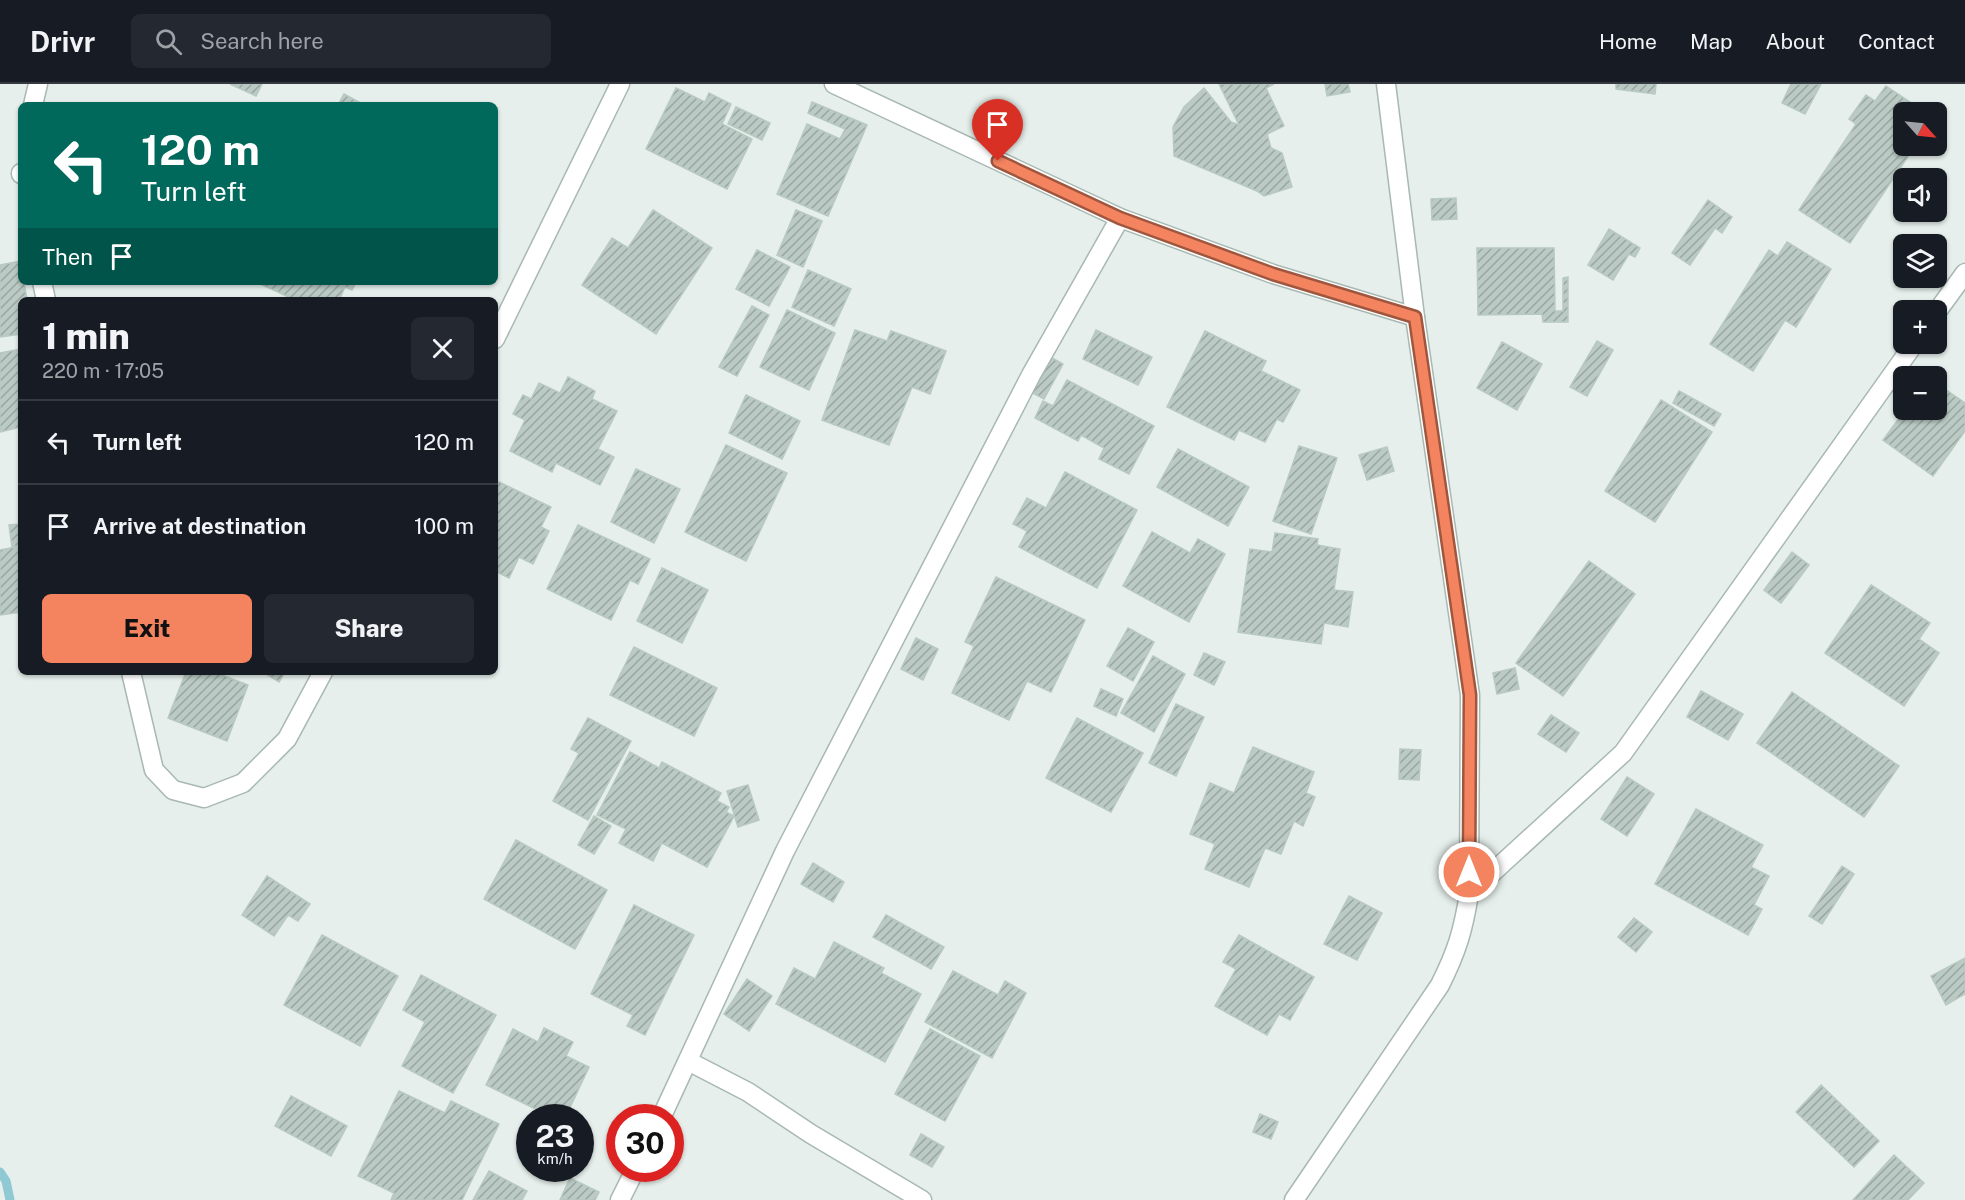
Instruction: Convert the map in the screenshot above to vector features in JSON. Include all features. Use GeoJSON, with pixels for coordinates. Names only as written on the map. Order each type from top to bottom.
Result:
{"type":"FeatureCollection","features":[{"type":"Feature","properties":{"kind":"street"},"geometry":{"type":"LineString","coordinates":[[34,102],[38,84]]}},
{"type":"Feature","properties":{"kind":"street"},"geometry":{"type":"LineString","coordinates":[[498,333],[620,84]]}},
{"type":"Feature","properties":{"kind":"street"},"geometry":{"type":"LineString","coordinates":[[834,84],[1120,218],[1273,274],[1415,317]]}},
{"type":"Feature","properties":{"kind":"street"},"geometry":{"type":"LineString","coordinates":[[1294,1200],[1440,985],[1456,953],[1469,894],[1470,695],[1415,317],[1386,84]]}},
{"type":"Feature","properties":{"kind":"street"},"geometry":{"type":"LineString","coordinates":[[668,1104],[785,851],[1031,375],[1120,218]]}},
{"type":"Feature","properties":{"kind":"street"},"geometry":{"type":"LineString","coordinates":[[1945,300],[1965,273]]}},
{"type":"Feature","properties":{"kind":"street"},"geometry":{"type":"LineString","coordinates":[[1469,894],[1623,753],[1907,354]]}},
{"type":"Feature","properties":{"kind":"street"},"geometry":{"type":"LineString","coordinates":[[132,675],[154,770],[173,790],[204,798],[243,783],[287,739],[321,675]]}},
{"type":"Feature","properties":{"kind":"street"},"geometry":{"type":"LineString","coordinates":[[688,1061],[748,1092],[811,1134],[922,1200]]}},
{"type":"Feature","properties":{"kind":"street"},"geometry":{"type":"LineString","coordinates":[[620,1200],[629,1182]]}},
{"type":"Feature","properties":{"kind":"building"},"geometry":{"type":"Polygon","coordinates":[[[230,84],[262,84],[256,96],[230,84]]]}},
{"type":"Feature","properties":{"kind":"building"},"geometry":{"type":"Polygon","coordinates":[[[1219,84],[1274,84],[1266,88],[1284,126],[1267,134],[1271,148],[1282,153],[1292,187],[1264,196],[1174,156],[1173,127],[1184,107],[1204,88],[1231,122],[1239,125],[1219,84]]]}},
{"type":"Feature","properties":{"kind":"building"},"geometry":{"type":"Polygon","coordinates":[[[1325,84],[1348,84],[1350,92],[1327,96],[1325,84]]]}},
{"type":"Feature","properties":{"kind":"building"},"geometry":{"type":"Polygon","coordinates":[[[1616,84],[1656,84],[1655,94],[1616,89],[1616,84]]]}},
{"type":"Feature","properties":{"kind":"building"},"geometry":{"type":"Polygon","coordinates":[[[1791,84],[1821,84],[1805,114],[1782,103],[1791,84]]]}},
{"type":"Feature","properties":{"kind":"building"},"geometry":{"type":"Polygon","coordinates":[[[1886,86],[1910,102],[1893,102],[1893,156],[1908,156],[1900,168],[1893,168],[1893,179],[1850,243],[1799,210],[1856,124],[1849,119],[1866,95],[1875,101],[1886,86]]]}},
{"type":"Feature","properties":{"kind":"building"},"geometry":{"type":"Polygon","coordinates":[[[676,88],[705,102],[709,93],[731,104],[722,124],[752,139],[727,189],[646,149],[676,88]]]}},
{"type":"Feature","properties":{"kind":"building"},"geometry":{"type":"Polygon","coordinates":[[[344,94],[359,102],[340,102],[344,94]]]}},
{"type":"Feature","properties":{"kind":"building"},"geometry":{"type":"Polygon","coordinates":[[[812,102],[867,125],[828,216],[777,194],[807,124],[840,139],[845,129],[808,113],[812,102]]]}},
{"type":"Feature","properties":{"kind":"building"},"geometry":{"type":"Polygon","coordinates":[[[736,107],[770,123],[762,140],[728,124],[736,107]]]}},
{"type":"Feature","properties":{"kind":"building"},"geometry":{"type":"Polygon","coordinates":[[[1456,198],[1457,219],[1432,220],[1431,199],[1456,198]]]}},
{"type":"Feature","properties":{"kind":"building"},"geometry":{"type":"Polygon","coordinates":[[[1708,200],[1732,217],[1722,233],[1715,228],[1690,265],[1672,253],[1708,200]]]}},
{"type":"Feature","properties":{"kind":"building"},"geometry":{"type":"Polygon","coordinates":[[[653,210],[712,248],[656,334],[582,285],[612,238],[628,248],[653,210]]]}},
{"type":"Feature","properties":{"kind":"building"},"geometry":{"type":"Polygon","coordinates":[[[796,210],[822,221],[803,267],[777,255],[796,210]]]}},
{"type":"Feature","properties":{"kind":"building"},"geometry":{"type":"Polygon","coordinates":[[[1609,229],[1640,248],[1635,257],[1629,254],[1613,280],[1588,265],[1609,229]]]}},
{"type":"Feature","properties":{"kind":"building"},"geometry":{"type":"Polygon","coordinates":[[[1787,242],[1831,269],[1796,327],[1785,320],[1753,371],[1710,344],[1769,250],[1778,256],[1787,242]]]}},
{"type":"Feature","properties":{"kind":"building"},"geometry":{"type":"Polygon","coordinates":[[[1477,248],[1554,248],[1555,311],[1563,311],[1563,278],[1568,277],[1568,322],[1543,322],[1542,314],[1478,315],[1477,248]]]}},
{"type":"Feature","properties":{"kind":"building"},"geometry":{"type":"Polygon","coordinates":[[[757,250],[790,267],[769,306],[736,289],[757,250]]]}},
{"type":"Feature","properties":{"kind":"building"},"geometry":{"type":"Polygon","coordinates":[[[18,262],[18,285],[24,285],[26,297],[18,297],[18,334],[0,337],[0,265],[18,262]]]}},
{"type":"Feature","properties":{"kind":"building"},"geometry":{"type":"Polygon","coordinates":[[[808,270],[851,289],[834,326],[792,307],[808,270]]]}},
{"type":"Feature","properties":{"kind":"building"},"geometry":{"type":"Polygon","coordinates":[[[262,285],[354,285],[352,290],[345,287],[340,297],[288,297],[262,285]]]}},
{"type":"Feature","properties":{"kind":"building"},"geometry":{"type":"Polygon","coordinates":[[[752,306],[769,315],[737,376],[719,367],[752,306]]]}},
{"type":"Feature","properties":{"kind":"building"},"geometry":{"type":"Polygon","coordinates":[[[787,310],[835,333],[809,390],[760,367],[787,310]]]}},
{"type":"Feature","properties":{"kind":"building"},"geometry":{"type":"Polygon","coordinates":[[[855,330],[887,341],[891,331],[946,351],[930,394],[912,387],[889,445],[822,420],[855,330]]]}},
{"type":"Feature","properties":{"kind":"building"},"geometry":{"type":"Polygon","coordinates":[[[1096,330],[1152,357],[1138,385],[1083,359],[1096,330]]]}},
{"type":"Feature","properties":{"kind":"building"},"geometry":{"type":"Polygon","coordinates":[[[1205,331],[1266,361],[1261,371],[1300,390],[1283,422],[1277,419],[1265,442],[1239,430],[1234,440],[1167,407],[1205,331]]]}},
{"type":"Feature","properties":{"kind":"building"},"geometry":{"type":"Polygon","coordinates":[[[1597,341],[1613,350],[1587,396],[1570,387],[1597,341]]]}},
{"type":"Feature","properties":{"kind":"building"},"geometry":{"type":"Polygon","coordinates":[[[1502,342],[1542,364],[1517,410],[1477,388],[1502,342]]]}},
{"type":"Feature","properties":{"kind":"building"},"geometry":{"type":"Polygon","coordinates":[[[18,350],[18,428],[0,432],[0,353],[18,350]]]}},
{"type":"Feature","properties":{"kind":"building"},"geometry":{"type":"Polygon","coordinates":[[[1045,354],[1063,364],[1044,399],[1027,390],[1045,354]]]}},
{"type":"Feature","properties":{"kind":"building"},"geometry":{"type":"Polygon","coordinates":[[[568,377],[595,391],[592,399],[617,411],[598,449],[614,457],[600,485],[556,463],[552,472],[510,451],[525,420],[513,414],[523,395],[531,399],[539,383],[560,393],[568,377]]]}},
{"type":"Feature","properties":{"kind":"building"},"geometry":{"type":"Polygon","coordinates":[[[1067,380],[1154,426],[1129,474],[1099,459],[1104,448],[1081,435],[1078,441],[1035,418],[1043,401],[1053,406],[1067,380]]]}},
{"type":"Feature","properties":{"kind":"building"},"geometry":{"type":"Polygon","coordinates":[[[1679,391],[1721,414],[1714,426],[1673,403],[1679,391]]]}},
{"type":"Feature","properties":{"kind":"building"},"geometry":{"type":"Polygon","coordinates":[[[1947,391],[1965,403],[1965,431],[1933,476],[1883,440],[1898,420],[1947,420],[1947,391]]]}},
{"type":"Feature","properties":{"kind":"building"},"geometry":{"type":"Polygon","coordinates":[[[746,395],[800,421],[782,459],[729,433],[746,395]]]}},
{"type":"Feature","properties":{"kind":"building"},"geometry":{"type":"Polygon","coordinates":[[[1661,400],[1712,432],[1655,522],[1605,491],[1661,400]]]}},
{"type":"Feature","properties":{"kind":"building"},"geometry":{"type":"Polygon","coordinates":[[[726,445],[787,473],[746,561],[685,532],[726,445]]]}},
{"type":"Feature","properties":{"kind":"building"},"geometry":{"type":"Polygon","coordinates":[[[1299,446],[1337,458],[1311,534],[1273,521],[1299,446]]]}},
{"type":"Feature","properties":{"kind":"building"},"geometry":{"type":"Polygon","coordinates":[[[1387,447],[1394,471],[1367,480],[1359,455],[1387,447]]]}},
{"type":"Feature","properties":{"kind":"building"},"geometry":{"type":"Polygon","coordinates":[[[1178,449],[1249,487],[1228,526],[1157,487],[1178,449]]]}},
{"type":"Feature","properties":{"kind":"building"},"geometry":{"type":"Polygon","coordinates":[[[636,469],[680,489],[654,543],[611,522],[636,469]]]}},
{"type":"Feature","properties":{"kind":"building"},"geometry":{"type":"Polygon","coordinates":[[[1065,472],[1137,510],[1097,588],[1019,547],[1027,531],[1013,524],[1027,498],[1046,508],[1065,472]]]}},
{"type":"Feature","properties":{"kind":"building"},"geometry":{"type":"Polygon","coordinates":[[[499,482],[551,507],[541,527],[549,531],[533,564],[519,557],[509,578],[498,572],[499,482]]]}},
{"type":"Feature","properties":{"kind":"building"},"geometry":{"type":"Polygon","coordinates":[[[18,524],[18,546],[12,547],[9,525],[18,524]]]}},
{"type":"Feature","properties":{"kind":"building"},"geometry":{"type":"Polygon","coordinates":[[[578,525],[650,559],[638,584],[630,580],[611,620],[547,589],[578,525]]]}},
{"type":"Feature","properties":{"kind":"building"},"geometry":{"type":"Polygon","coordinates":[[[1152,532],[1190,553],[1198,539],[1225,554],[1189,622],[1123,586],[1152,532]]]}},
{"type":"Feature","properties":{"kind":"building"},"geometry":{"type":"Polygon","coordinates":[[[1275,533],[1318,539],[1317,545],[1340,549],[1334,590],[1353,592],[1348,627],[1324,623],[1321,644],[1238,632],[1250,549],[1272,552],[1275,533]]]}},
{"type":"Feature","properties":{"kind":"building"},"geometry":{"type":"Polygon","coordinates":[[[18,547],[18,612],[0,615],[0,550],[18,547]]]}},
{"type":"Feature","properties":{"kind":"building"},"geometry":{"type":"Polygon","coordinates":[[[1792,552],[1809,565],[1781,603],[1764,590],[1792,552]]]}},
{"type":"Feature","properties":{"kind":"building"},"geometry":{"type":"Polygon","coordinates":[[[1589,561],[1635,594],[1563,696],[1516,663],[1589,561]]]}},
{"type":"Feature","properties":{"kind":"building"},"geometry":{"type":"Polygon","coordinates":[[[662,568],[708,590],[682,643],[637,621],[662,568]]]}},
{"type":"Feature","properties":{"kind":"building"},"geometry":{"type":"Polygon","coordinates":[[[996,577],[1085,620],[1051,692],[1027,681],[1009,720],[952,693],[974,646],[965,642],[996,577]]]}},
{"type":"Feature","properties":{"kind":"building"},"geometry":{"type":"Polygon","coordinates":[[[1871,585],[1930,623],[1919,639],[1939,653],[1904,706],[1825,653],[1871,585]]]}},
{"type":"Feature","properties":{"kind":"building"},"geometry":{"type":"Polygon","coordinates":[[[1128,628],[1154,642],[1133,681],[1107,666],[1128,628]]]}},
{"type":"Feature","properties":{"kind":"building"},"geometry":{"type":"Polygon","coordinates":[[[916,638],[938,649],[923,680],[901,669],[916,638]]]}},
{"type":"Feature","properties":{"kind":"building"},"geometry":{"type":"Polygon","coordinates":[[[634,647],[717,688],[694,736],[610,695],[634,647]]]}},
{"type":"Feature","properties":{"kind":"building"},"geometry":{"type":"Polygon","coordinates":[[[1204,653],[1225,662],[1214,685],[1194,675],[1204,653]]]}},
{"type":"Feature","properties":{"kind":"building"},"geometry":{"type":"Polygon","coordinates":[[[1153,656],[1185,674],[1154,732],[1121,713],[1153,656]]]}},
{"type":"Feature","properties":{"kind":"building"},"geometry":{"type":"Polygon","coordinates":[[[1515,668],[1519,689],[1497,694],[1493,673],[1515,668]]]}},
{"type":"Feature","properties":{"kind":"building"},"geometry":{"type":"Polygon","coordinates":[[[185,675],[222,675],[248,685],[227,741],[168,718],[185,675]]]}},
{"type":"Feature","properties":{"kind":"building"},"geometry":{"type":"Polygon","coordinates":[[[268,675],[283,675],[279,682],[268,675]]]}},
{"type":"Feature","properties":{"kind":"building"},"geometry":{"type":"Polygon","coordinates":[[[1101,689],[1123,699],[1116,716],[1094,706],[1101,689]]]}},
{"type":"Feature","properties":{"kind":"building"},"geometry":{"type":"Polygon","coordinates":[[[1701,691],[1743,714],[1728,740],[1687,717],[1701,691]]]}},
{"type":"Feature","properties":{"kind":"building"},"geometry":{"type":"Polygon","coordinates":[[[1792,692],[1899,766],[1864,817],[1757,743],[1792,692]]]}},
{"type":"Feature","properties":{"kind":"building"},"geometry":{"type":"Polygon","coordinates":[[[1176,704],[1204,717],[1176,776],[1149,763],[1176,704]]]}},
{"type":"Feature","properties":{"kind":"building"},"geometry":{"type":"Polygon","coordinates":[[[1551,715],[1579,733],[1566,752],[1538,734],[1551,715]]]}},
{"type":"Feature","properties":{"kind":"building"},"geometry":{"type":"Polygon","coordinates":[[[588,718],[631,741],[588,820],[553,801],[579,753],[571,749],[588,718]]]}},
{"type":"Feature","properties":{"kind":"building"},"geometry":{"type":"Polygon","coordinates":[[[1077,718],[1143,753],[1111,812],[1046,778],[1077,718]]]}},
{"type":"Feature","properties":{"kind":"building"},"geometry":{"type":"Polygon","coordinates":[[[1253,747],[1314,772],[1306,793],[1315,797],[1303,826],[1294,821],[1281,854],[1265,848],[1249,887],[1205,869],[1215,844],[1190,834],[1210,783],[1234,793],[1253,747]]]}},
{"type":"Feature","properties":{"kind":"building"},"geometry":{"type":"Polygon","coordinates":[[[1400,749],[1421,750],[1419,780],[1399,779],[1400,749]]]}},
{"type":"Feature","properties":{"kind":"building"},"geometry":{"type":"Polygon","coordinates":[[[630,752],[659,768],[662,762],[721,793],[717,801],[729,807],[726,812],[734,816],[707,867],[662,843],[653,861],[619,843],[626,829],[597,815],[630,752]]]}},
{"type":"Feature","properties":{"kind":"building"},"geometry":{"type":"Polygon","coordinates":[[[1627,777],[1654,794],[1627,836],[1601,819],[1627,777]]]}},
{"type":"Feature","properties":{"kind":"building"},"geometry":{"type":"Polygon","coordinates":[[[748,785],[759,820],[738,827],[727,791],[748,785]]]}},
{"type":"Feature","properties":{"kind":"building"},"geometry":{"type":"Polygon","coordinates":[[[1696,809],[1763,845],[1751,867],[1769,876],[1754,905],[1762,909],[1748,935],[1655,884],[1696,809]]]}},
{"type":"Feature","properties":{"kind":"building"},"geometry":{"type":"Polygon","coordinates":[[[594,816],[611,826],[594,854],[578,845],[594,816]]]}},
{"type":"Feature","properties":{"kind":"building"},"geometry":{"type":"Polygon","coordinates":[[[516,840],[607,890],[575,949],[484,899],[516,840]]]}},
{"type":"Feature","properties":{"kind":"building"},"geometry":{"type":"Polygon","coordinates":[[[813,863],[844,882],[833,902],[801,884],[813,863]]]}},
{"type":"Feature","properties":{"kind":"building"},"geometry":{"type":"Polygon","coordinates":[[[1842,866],[1854,874],[1822,924],[1809,916],[1842,866]]]}},
{"type":"Feature","properties":{"kind":"building"},"geometry":{"type":"Polygon","coordinates":[[[267,876],[310,904],[298,921],[288,915],[274,936],[242,915],[267,876]]]}},
{"type":"Feature","properties":{"kind":"building"},"geometry":{"type":"Polygon","coordinates":[[[1349,896],[1382,913],[1357,960],[1324,944],[1349,896]]]}},
{"type":"Feature","properties":{"kind":"building"},"geometry":{"type":"Polygon","coordinates":[[[634,905],[694,935],[645,1035],[627,1026],[633,1015],[591,994],[634,905]]]}},
{"type":"Feature","properties":{"kind":"building"},"geometry":{"type":"Polygon","coordinates":[[[886,915],[944,947],[931,969],[873,937],[886,915]]]}},
{"type":"Feature","properties":{"kind":"building"},"geometry":{"type":"Polygon","coordinates":[[[1634,918],[1652,932],[1636,952],[1618,937],[1634,918]]]}},
{"type":"Feature","properties":{"kind":"building"},"geometry":{"type":"Polygon","coordinates":[[[322,935],[398,976],[360,1046],[284,1005],[322,935]]]}},
{"type":"Feature","properties":{"kind":"building"},"geometry":{"type":"Polygon","coordinates":[[[1239,935],[1314,977],[1290,1020],[1279,1014],[1267,1035],[1215,1006],[1236,969],[1223,962],[1239,935]]]}},
{"type":"Feature","properties":{"kind":"building"},"geometry":{"type":"Polygon","coordinates":[[[834,942],[884,968],[881,973],[921,994],[885,1062],[776,1004],[794,968],[815,979],[834,942]]]}},
{"type":"Feature","properties":{"kind":"building"},"geometry":{"type":"Polygon","coordinates":[[[1965,958],[1965,994],[1946,1005],[1931,976],[1965,958]]]}},
{"type":"Feature","properties":{"kind":"building"},"geometry":{"type":"Polygon","coordinates":[[[953,971],[998,995],[1005,981],[1026,993],[992,1058],[925,1022],[953,971]]]}},
{"type":"Feature","properties":{"kind":"building"},"geometry":{"type":"Polygon","coordinates":[[[421,975],[496,1015],[453,1093],[402,1066],[425,1022],[403,1010],[421,975]]]}},
{"type":"Feature","properties":{"kind":"building"},"geometry":{"type":"Polygon","coordinates":[[[747,979],[772,996],[749,1031],[724,1014],[747,979]]]}},
{"type":"Feature","properties":{"kind":"building"},"geometry":{"type":"Polygon","coordinates":[[[544,1028],[573,1042],[566,1056],[589,1067],[572,1104],[525,1104],[486,1085],[513,1029],[538,1042],[544,1028]]]}},
{"type":"Feature","properties":{"kind":"building"},"geometry":{"type":"Polygon","coordinates":[[[930,1029],[980,1056],[945,1121],[895,1094],[930,1029]]]}},
{"type":"Feature","properties":{"kind":"building"},"geometry":{"type":"Polygon","coordinates":[[[1821,1085],[1879,1141],[1854,1167],[1796,1112],[1821,1085]]]}},
{"type":"Feature","properties":{"kind":"building"},"geometry":{"type":"Polygon","coordinates":[[[399,1091],[445,1113],[451,1101],[499,1124],[462,1200],[391,1200],[394,1193],[358,1176],[399,1091]]]}},
{"type":"Feature","properties":{"kind":"building"},"geometry":{"type":"Polygon","coordinates":[[[291,1096],[347,1126],[331,1156],[275,1126],[291,1096]]]}},
{"type":"Feature","properties":{"kind":"building"},"geometry":{"type":"Polygon","coordinates":[[[1260,1114],[1278,1122],[1271,1139],[1253,1132],[1260,1114]]]}},
{"type":"Feature","properties":{"kind":"building"},"geometry":{"type":"Polygon","coordinates":[[[921,1134],[944,1147],[932,1167],[910,1155],[921,1134]]]}},
{"type":"Feature","properties":{"kind":"building"},"geometry":{"type":"Polygon","coordinates":[[[1894,1155],[1924,1183],[1908,1200],[1853,1200],[1894,1155]]]}},
{"type":"Feature","properties":{"kind":"building"},"geometry":{"type":"Polygon","coordinates":[[[489,1171],[527,1191],[522,1200],[473,1200],[489,1171]]]}},
{"type":"Feature","properties":{"kind":"building"},"geometry":{"type":"Polygon","coordinates":[[[568,1182],[578,1182],[599,1192],[595,1200],[560,1200],[568,1182]]]}},
{"type":"Feature","properties":{"kind":"waterway"},"geometry":{"type":"LineString","coordinates":[[0,1172],[6,1181],[10,1200]]}},
{"type":"Feature","properties":{"kind":"route"},"geometry":{"type":"LineString","coordinates":[[998,161],[1120,218],[1273,274],[1415,317],[1470,695],[1469,872]]}}]}
